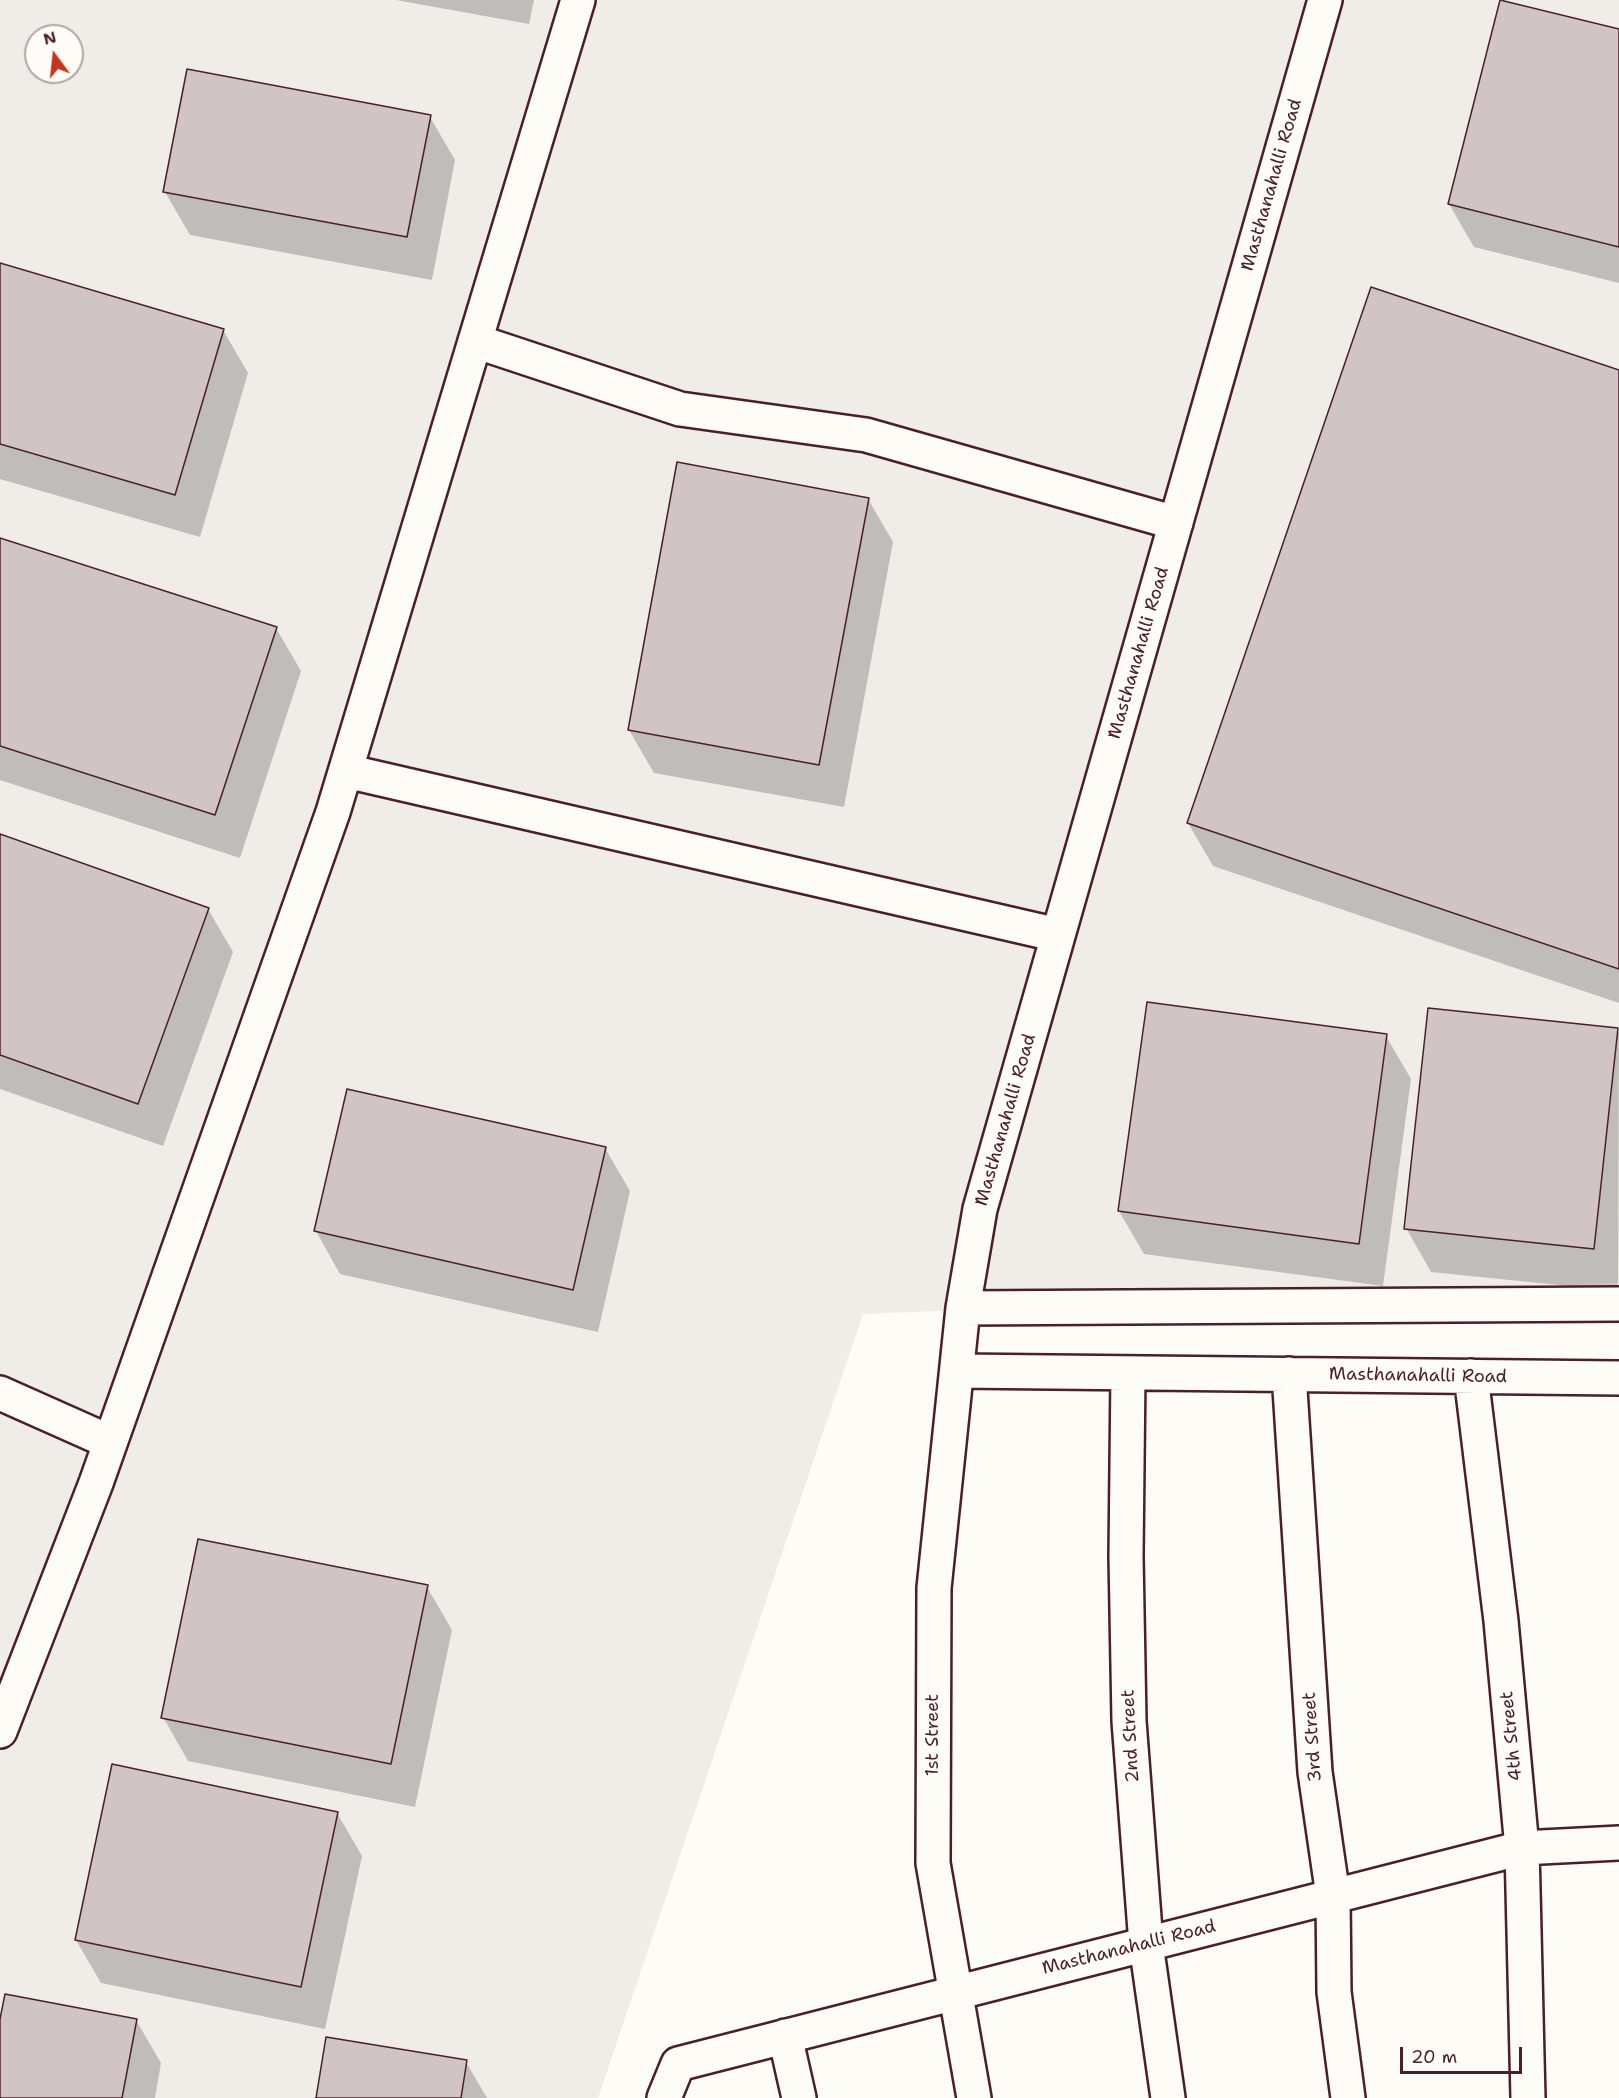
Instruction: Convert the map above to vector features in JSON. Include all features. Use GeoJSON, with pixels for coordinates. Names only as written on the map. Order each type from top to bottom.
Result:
{"type":"FeatureCollection","features":[{"type":"Feature","properties":{"kind":"street"},"geometry":{"type":"LineString","coordinates":[[0,1731],[110,1442],[346,771],[578,0]]}},
{"type":"Feature","properties":{"kind":"street","name":"Masthanahalli Road"},"geometry":{"type":"LineString","coordinates":[[1325,0],[980,1209],[963,1308],[957,1371],[1619,1378]]}},
{"type":"Feature","properties":{"kind":"street"},"geometry":{"type":"LineString","coordinates":[[475,340],[681,409],[866,435],[1176,523]]}},
{"type":"Feature","properties":{"kind":"street"},"geometry":{"type":"LineString","coordinates":[[346,771],[1058,935]]}},
{"type":"Feature","properties":{"kind":"street"},"geometry":{"type":"LineString","coordinates":[[963,1308],[1619,1304]]}},
{"type":"Feature","properties":{"kind":"street","name":"1st Street"},"geometry":{"type":"LineString","coordinates":[[957,1371],[934,1588],[933,1863],[974,2098]]}},
{"type":"Feature","properties":{"kind":"street","name":"2nd Street"},"geometry":{"type":"LineString","coordinates":[[1128,1373],[1126,1556],[1129,1721],[1146,1944],[1168,2098]]}},
{"type":"Feature","properties":{"kind":"street","name":"3rd Street"},"geometry":{"type":"LineString","coordinates":[[1290,1374],[1314,1773],[1333,1896],[1334,1992],[1348,2098]]}},
{"type":"Feature","properties":{"kind":"street","name":"4th Street"},"geometry":{"type":"LineString","coordinates":[[1471,1376],[1501,1622],[1522,1848],[1528,2098]]}},
{"type":"Feature","properties":{"kind":"street"},"geometry":{"type":"LineString","coordinates":[[0,1393],[110,1442]]}},
{"type":"Feature","properties":{"kind":"street","name":"Masthanahalli Road"},"geometry":{"type":"LineString","coordinates":[[664,2098],[678,2064],[1522,1848],[1619,1843]]}},
{"type":"Feature","properties":{"kind":"street"},"geometry":{"type":"LineString","coordinates":[[785,2036],[799,2098]]}},
{"type":"Feature","properties":{"kind":"shaded area"},"geometry":{"type":"Polygon","coordinates":[[[0,0],[1619,0],[1619,1283],[863,1314],[598,2098],[0,2098],[0,0]]]}},
{"type":"Feature","properties":{"kind":"building"},"geometry":{"type":"Polygon","coordinates":[[[1500,0],[1619,29],[1619,247],[1448,204],[1500,0]]]}},
{"type":"Feature","properties":{"kind":"building"},"geometry":{"type":"Polygon","coordinates":[[[187,69],[431,115],[407,237],[163,192],[187,69]]]}},
{"type":"Feature","properties":{"kind":"building"},"geometry":{"type":"Polygon","coordinates":[[[0,263],[224,329],[175,495],[0,444],[0,263]]]}},
{"type":"Feature","properties":{"kind":"building"},"geometry":{"type":"Polygon","coordinates":[[[1371,287],[1619,370],[1619,969],[1187,823],[1371,287]]]}},
{"type":"Feature","properties":{"kind":"building"},"geometry":{"type":"Polygon","coordinates":[[[677,462],[869,498],[819,765],[628,730],[677,462]]]}},
{"type":"Feature","properties":{"kind":"building"},"geometry":{"type":"Polygon","coordinates":[[[0,538],[277,627],[215,815],[0,746],[0,538]]]}},
{"type":"Feature","properties":{"kind":"building"},"geometry":{"type":"Polygon","coordinates":[[[0,834],[209,908],[138,1104],[0,1055],[0,834]]]}},
{"type":"Feature","properties":{"kind":"building"},"geometry":{"type":"Polygon","coordinates":[[[1147,1002],[1387,1034],[1359,1244],[1118,1211],[1147,1002]]]}},
{"type":"Feature","properties":{"kind":"building"},"geometry":{"type":"Polygon","coordinates":[[[1428,1008],[1618,1028],[1594,1249],[1404,1229],[1428,1008]]]}},
{"type":"Feature","properties":{"kind":"building"},"geometry":{"type":"Polygon","coordinates":[[[347,1089],[606,1147],[573,1290],[314,1231],[347,1089]]]}},
{"type":"Feature","properties":{"kind":"building"},"geometry":{"type":"Polygon","coordinates":[[[198,1539],[428,1585],[391,1764],[161,1718],[198,1539]]]}},
{"type":"Feature","properties":{"kind":"building"},"geometry":{"type":"Polygon","coordinates":[[[112,1764],[338,1812],[301,1987],[75,1940],[112,1764]]]}},
{"type":"Feature","properties":{"kind":"building"},"geometry":{"type":"Polygon","coordinates":[[[5,1994],[137,2019],[122,2098],[0,2098],[0,2019],[5,1994]]]}},
{"type":"Feature","properties":{"kind":"building"},"geometry":{"type":"Polygon","coordinates":[[[326,2037],[467,2060],[461,2098],[316,2098],[326,2037]]]}}]}
